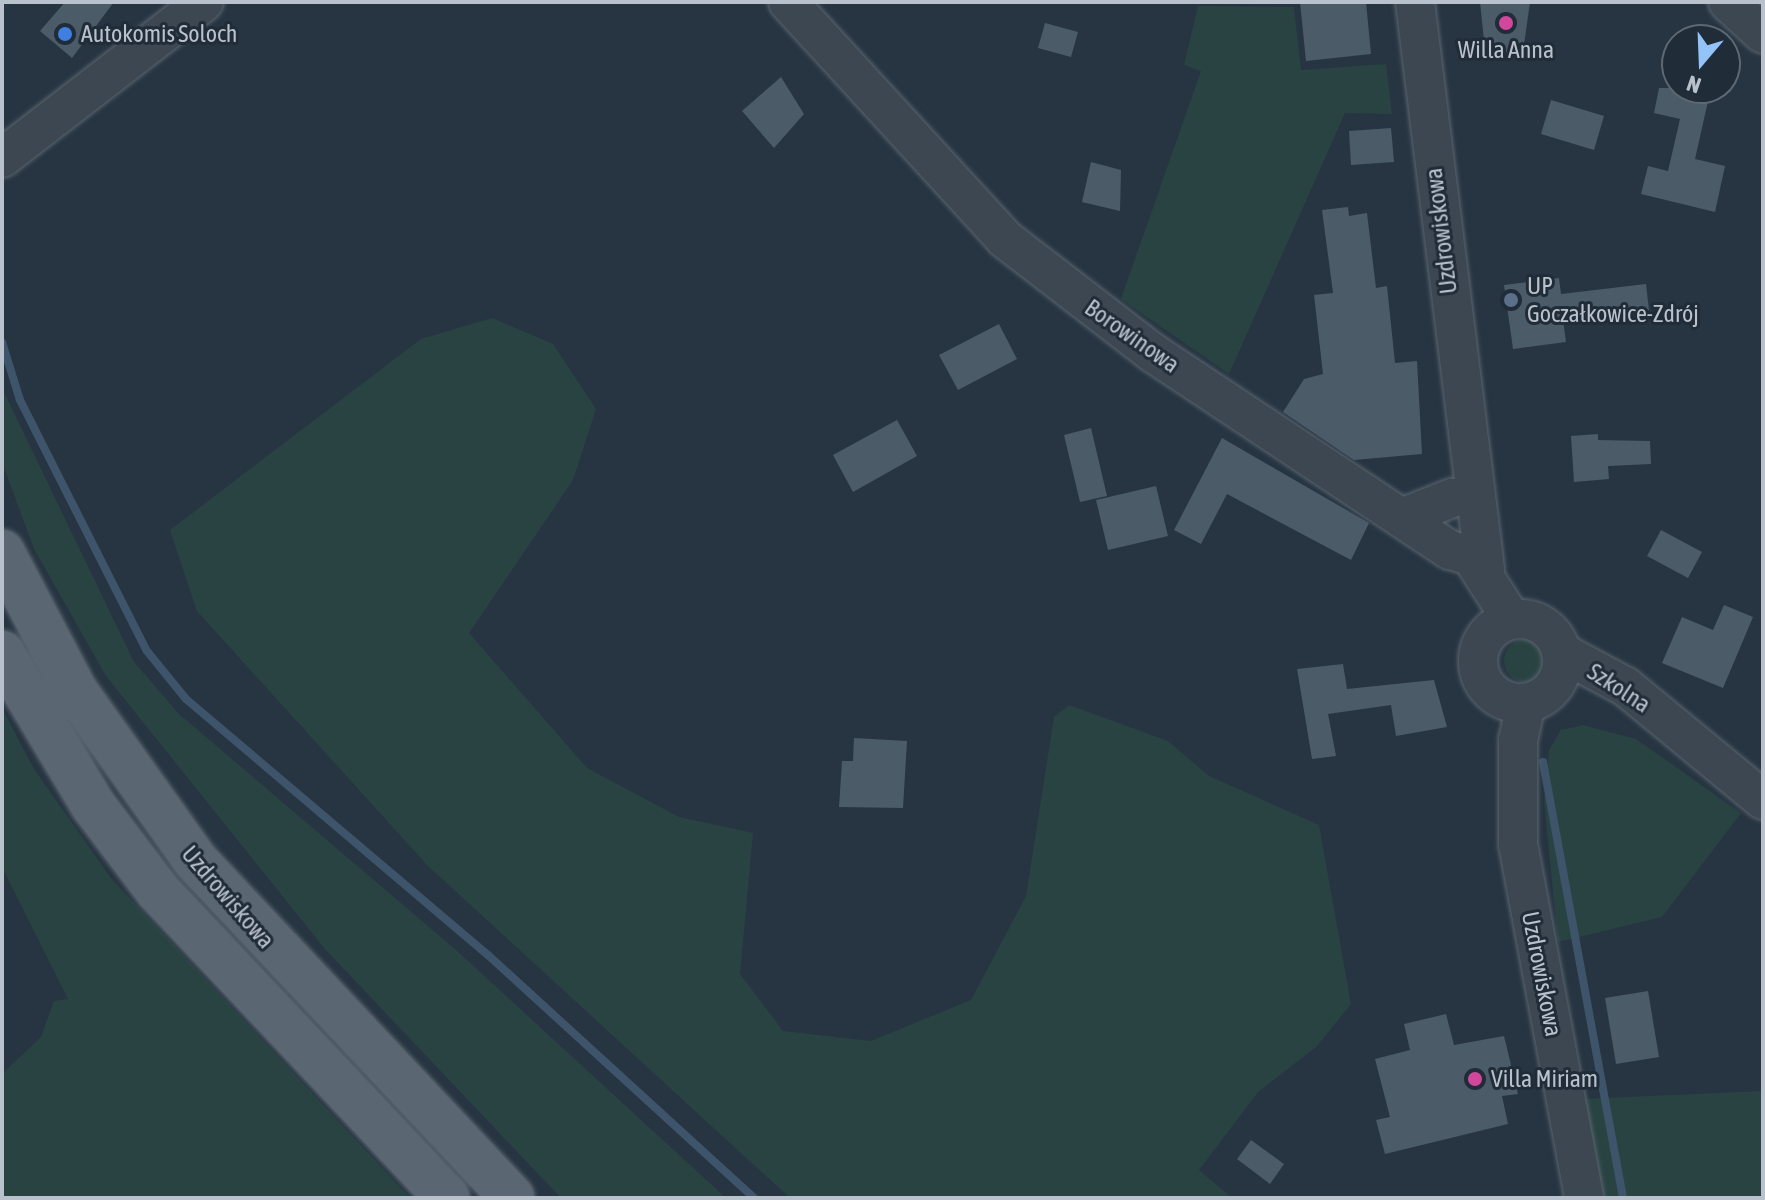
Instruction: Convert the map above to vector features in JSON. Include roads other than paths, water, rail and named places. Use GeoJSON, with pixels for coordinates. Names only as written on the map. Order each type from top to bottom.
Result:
{"type":"FeatureCollection","features":[{"type":"Feature","properties":{"kind":"main road","name":"Uzdrowiskowa"},"geometry":{"type":"LineString","coordinates":[[2,552],[75,691],[195,860],[512,1198]]}},
{"type":"Feature","properties":{"kind":"main road","name":"Uzdrowiskowa"},"geometry":{"type":"LineString","coordinates":[[2,653],[93,805],[158,891],[447,1198]]}},
{"type":"Feature","properties":{"kind":"street"},"geometry":{"type":"LineString","coordinates":[[2,158],[204,2]]}},
{"type":"Feature","properties":{"kind":"street","name":"Borowinowa"},"geometry":{"type":"LineString","coordinates":[[788,2],[974,210],[1038,267],[1153,353],[1450,550],[1485,569]]}},
{"type":"Feature","properties":{"kind":"street","name":"Uzdrowiskowa"},"geometry":{"type":"LineString","coordinates":[[1415,2],[1468,460],[1485,569]]}},
{"type":"Feature","properties":{"kind":"street"},"geometry":{"type":"LineString","coordinates":[[1728,2],[1763,34]]}},
{"type":"Feature","properties":{"kind":"street","name":"Uzdrowiskowa"},"geometry":{"type":"LineString","coordinates":[[1450,550],[1452,498],[1468,460]]}},
{"type":"Feature","properties":{"kind":"street"},"geometry":{"type":"LineString","coordinates":[[1404,517],[1452,498]]}},
{"type":"Feature","properties":{"kind":"street"},"geometry":{"type":"LineString","coordinates":[[1450,550],[1502,625],[1548,630],[1560,665],[1513,700],[1478,666],[1502,625],[1485,569]]}},
{"type":"Feature","properties":{"kind":"street","name":"Szkolna"},"geometry":{"type":"LineString","coordinates":[[1560,665],[1674,727],[1763,800]]}},
{"type":"Feature","properties":{"kind":"street","name":"Uzdrowiskowa"},"geometry":{"type":"LineString","coordinates":[[1513,700],[1494,774],[1501,814],[1518,844],[1584,1198]]}},
{"type":"Feature","properties":{"kind":"waterway"},"geometry":{"type":"LineString","coordinates":[[2,342],[20,400],[147,651],[186,699],[488,955],[754,1198]]}},
{"type":"Feature","properties":{"kind":"waterway"},"geometry":{"type":"LineString","coordinates":[[1543,762],[1623,1198]]}},
{"type":"Feature","properties":{"kind":"place","name":"Willa Anna"},"geometry":{"type":"Point","coordinates":[1506,23]}},
{"type":"Feature","properties":{"kind":"place","name":"Autokomis Soloch"},"geometry":{"type":"Point","coordinates":[65,34]}},
{"type":"Feature","properties":{"kind":"place","name":"UP Goczałkowice-Zdrój"},"geometry":{"type":"Point","coordinates":[1511,300]}},
{"type":"Feature","properties":{"kind":"place","name":"Villa Miriam"},"geometry":{"type":"Point","coordinates":[1475,1079]}}]}
